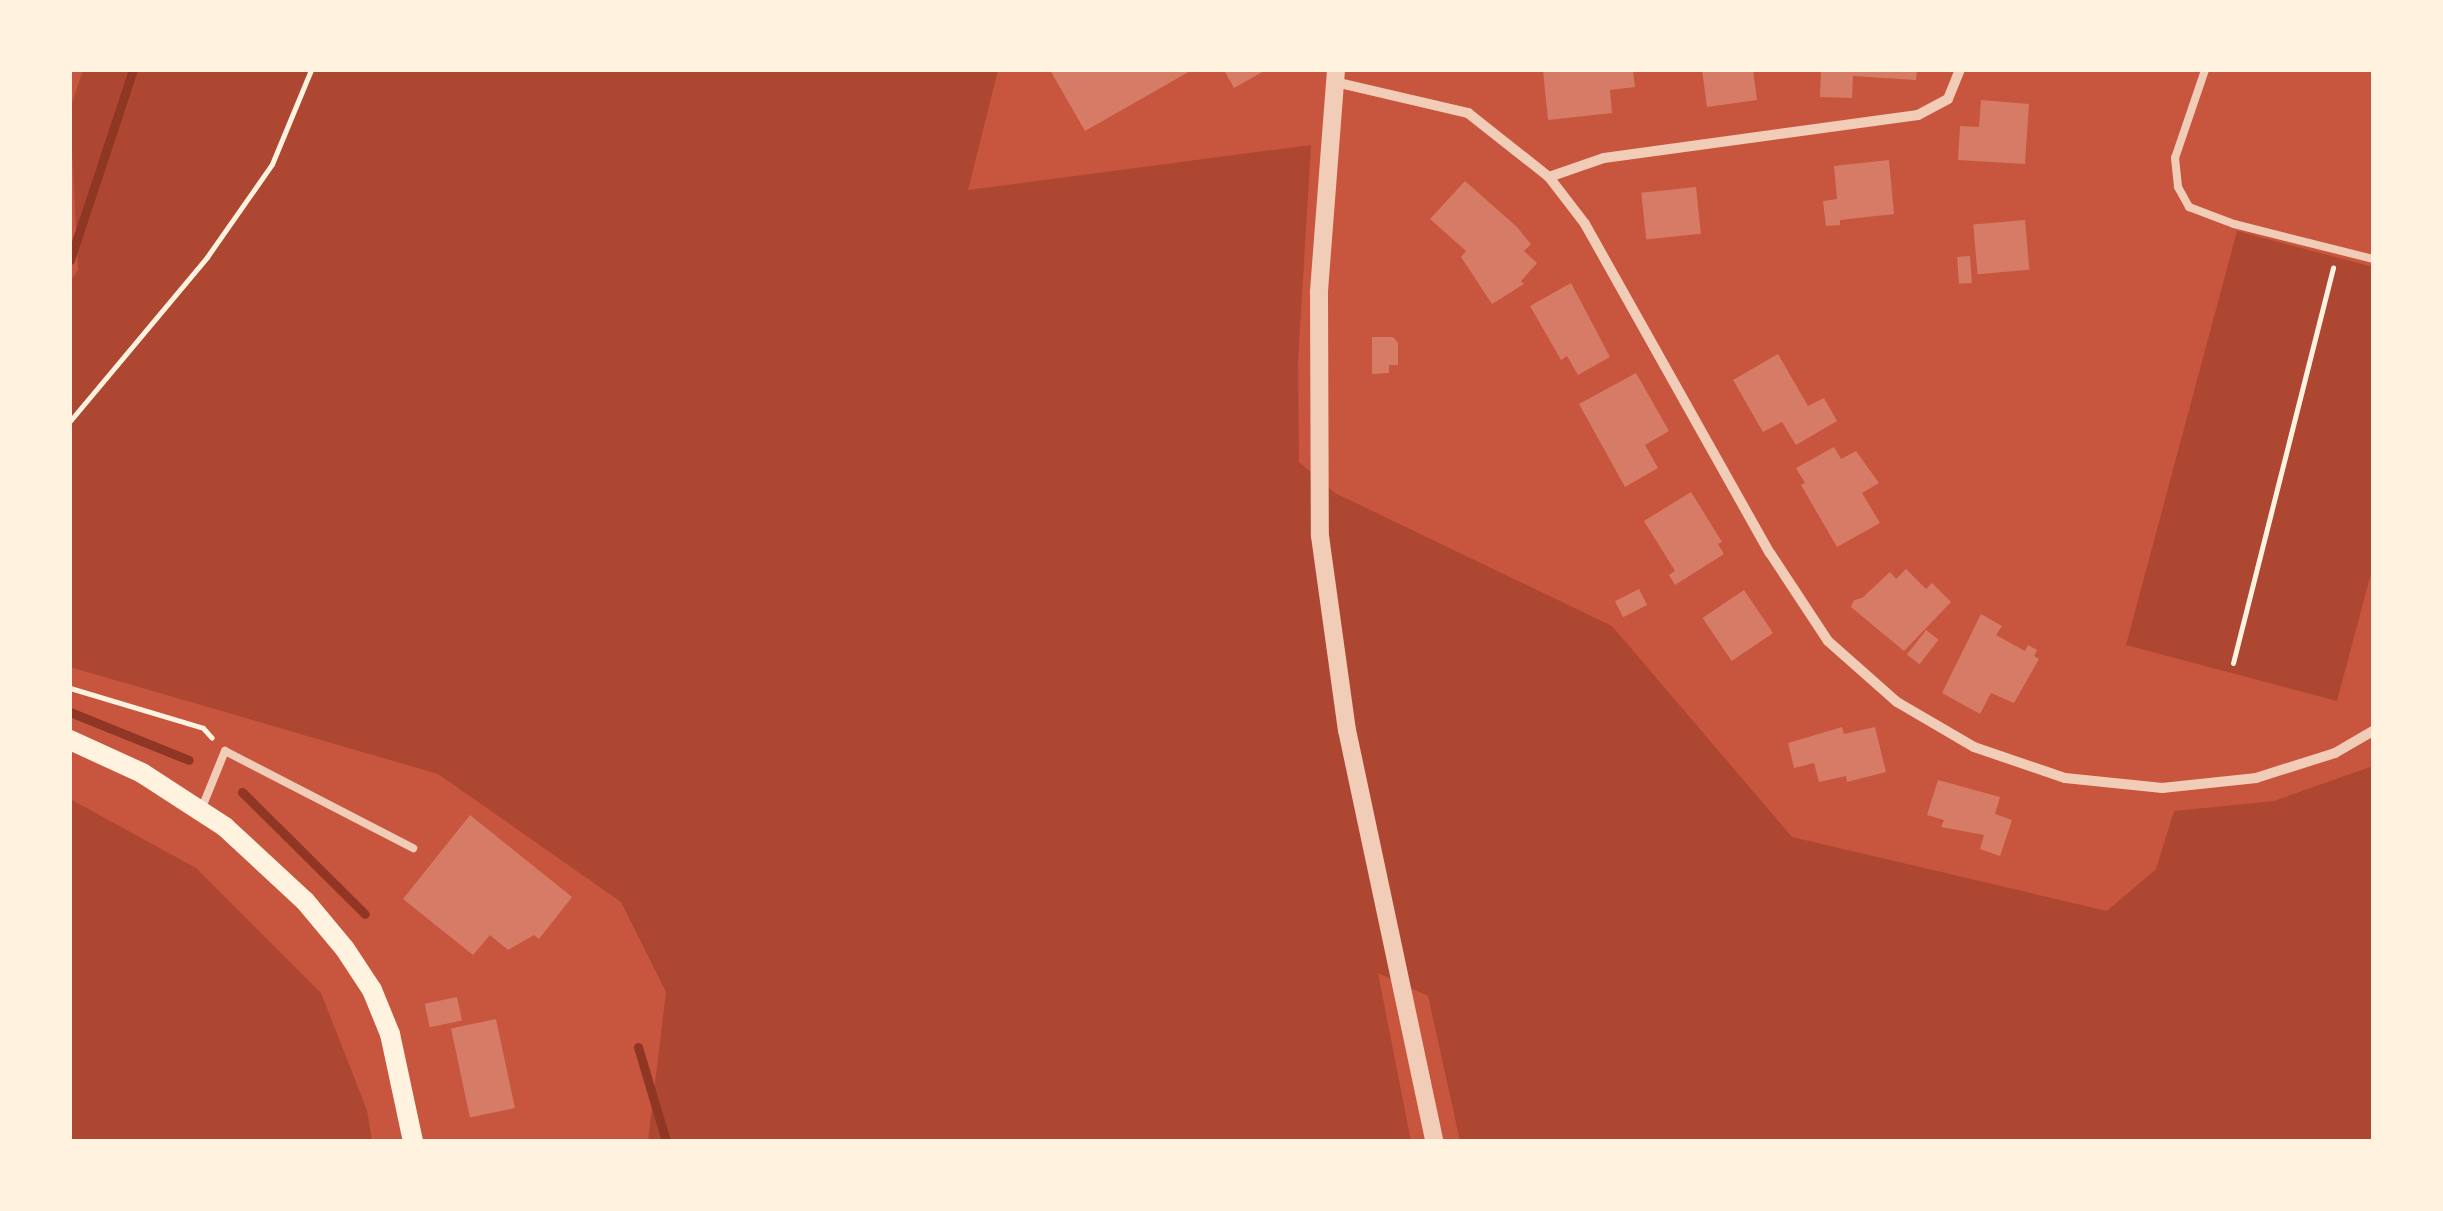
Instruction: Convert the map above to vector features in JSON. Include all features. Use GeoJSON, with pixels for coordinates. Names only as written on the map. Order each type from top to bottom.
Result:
{"type":"FeatureCollection","features":[{"type":"Feature","properties":{"kind":"main road"},"geometry":{"type":"LineString","coordinates":[[70,740],[116,759],[201,810],[304,902],[363,976],[390,1034],[413,1141]]}},
{"type":"Feature","properties":{"kind":"street"},"geometry":{"type":"LineString","coordinates":[[1549,177],[1604,158],[1918,116],[1948,99],[1960,70]]}},
{"type":"Feature","properties":{"kind":"street"},"geometry":{"type":"LineString","coordinates":[[1434,1141],[1347,730],[1320,536],[1319,293],[1336,76],[1468,113],[1549,177],[1585,224],[1770,553],[1828,641],[1897,702],[1974,746],[2065,778],[2162,788],[2256,778],[2335,753],[2373,731]]}},
{"type":"Feature","properties":{"kind":"lane"},"geometry":{"type":"LineString","coordinates":[[2205,70],[2175,158],[2178,188],[2189,208],[2373,259]]}},
{"type":"Feature","properties":{"kind":"lane"},"geometry":{"type":"LineString","coordinates":[[201,810],[224,751],[413,848]]}},
{"type":"Feature","properties":{"kind":"path"},"geometry":{"type":"LineString","coordinates":[[70,420],[207,257],[272,164],[311,70]]}},
{"type":"Feature","properties":{"kind":"path"},"geometry":{"type":"LineString","coordinates":[[2234,663],[2337,250]]}},
{"type":"Feature","properties":{"kind":"path"},"geometry":{"type":"LineString","coordinates":[[70,688],[202,728],[224,751]]}},
{"type":"Feature","properties":{"kind":"shaded area"},"geometry":{"type":"Polygon","coordinates":[[[83,70],[998,70],[968,190],[1311,145],[1298,362],[1299,462],[1335,493],[1612,626],[1792,837],[2107,911],[2156,869],[2174,811],[2274,801],[2373,766],[2373,1141],[1460,1141],[1428,996],[1378,973],[1411,1141],[648,1141],[666,992],[621,902],[438,774],[70,667],[70,282],[78,270],[70,109],[83,70]]]}},
{"type":"Feature","properties":{"kind":"shaded area"},"geometry":{"type":"Polygon","coordinates":[[[2237,231],[2373,267],[2373,566],[2337,701],[2126,645],[2237,231]]]}},
{"type":"Feature","properties":{"kind":"shaded area"},"geometry":{"type":"Polygon","coordinates":[[[70,799],[196,868],[321,993],[367,1110],[372,1141],[70,1141],[70,799]]]}},
{"type":"Feature","properties":{"kind":"building"},"geometry":{"type":"Polygon","coordinates":[[[1050,70],[1192,70],[1085,131],[1050,70]]]}},
{"type":"Feature","properties":{"kind":"building"},"geometry":{"type":"Polygon","coordinates":[[[1224,70],[1266,70],[1234,88],[1224,70]]]}},
{"type":"Feature","properties":{"kind":"building"},"geometry":{"type":"Polygon","coordinates":[[[1543,70],[1633,70],[1635,87],[1610,90],[1612,113],[1548,120],[1543,70]]]}},
{"type":"Feature","properties":{"kind":"building"},"geometry":{"type":"Polygon","coordinates":[[[1702,70],[1753,70],[1757,100],[1707,107],[1702,70]]]}},
{"type":"Feature","properties":{"kind":"building"},"geometry":{"type":"Polygon","coordinates":[[[1821,70],[1917,70],[1916,80],[1853,76],[1852,98],[1820,97],[1821,70]]]}},
{"type":"Feature","properties":{"kind":"building"},"geometry":{"type":"Polygon","coordinates":[[[1981,100],[2029,104],[2025,164],[1958,160],[1960,126],[1979,127],[1981,100]]]}},
{"type":"Feature","properties":{"kind":"building"},"geometry":{"type":"Polygon","coordinates":[[[1889,160],[1894,214],[1840,220],[1840,225],[1826,226],[1823,201],[1837,199],[1834,166],[1889,160]]]}},
{"type":"Feature","properties":{"kind":"building"},"geometry":{"type":"Polygon","coordinates":[[[1465,181],[1517,227],[1531,244],[1524,251],[1537,263],[1521,281],[1524,284],[1492,304],[1461,257],[1466,251],[1430,219],[1465,181]]]}},
{"type":"Feature","properties":{"kind":"building"},"geometry":{"type":"Polygon","coordinates":[[[1696,187],[1701,234],[1646,239],[1641,193],[1696,187]]]}},
{"type":"Feature","properties":{"kind":"building"},"geometry":{"type":"Polygon","coordinates":[[[2025,220],[2029,270],[1978,274],[1973,225],[2025,220]]]}},
{"type":"Feature","properties":{"kind":"building"},"geometry":{"type":"Polygon","coordinates":[[[1970,256],[1972,283],[1959,284],[1957,257],[1970,256]]]}},
{"type":"Feature","properties":{"kind":"building"},"geometry":{"type":"Polygon","coordinates":[[[1571,283],[1610,357],[1578,375],[1567,356],[1561,360],[1530,306],[1571,283]]]}},
{"type":"Feature","properties":{"kind":"building"},"geometry":{"type":"Polygon","coordinates":[[[1372,337],[1393,337],[1398,343],[1398,365],[1389,365],[1389,373],[1372,374],[1372,337]]]}},
{"type":"Feature","properties":{"kind":"building"},"geometry":{"type":"Polygon","coordinates":[[[1778,354],[1808,406],[1824,398],[1837,421],[1796,445],[1782,422],[1763,432],[1733,380],[1778,354]]]}},
{"type":"Feature","properties":{"kind":"building"},"geometry":{"type":"Polygon","coordinates":[[[1636,373],[1669,431],[1645,445],[1658,468],[1625,487],[1579,404],[1636,373]]]}},
{"type":"Feature","properties":{"kind":"building"},"geometry":{"type":"Polygon","coordinates":[[[1834,447],[1841,459],[1856,451],[1879,483],[1862,493],[1880,523],[1837,547],[1801,485],[1805,483],[1796,468],[1834,447]]]}},
{"type":"Feature","properties":{"kind":"building"},"geometry":{"type":"Polygon","coordinates":[[[1691,492],[1722,542],[1718,544],[1724,554],[1675,585],[1669,575],[1675,571],[1644,521],[1691,492]]]}},
{"type":"Feature","properties":{"kind":"building"},"geometry":{"type":"Polygon","coordinates":[[[1906,569],[1926,589],[1932,583],[1951,602],[1904,651],[1851,607],[1854,600],[1862,598],[1890,572],[1896,579],[1906,569]]]}},
{"type":"Feature","properties":{"kind":"building"},"geometry":{"type":"Polygon","coordinates":[[[1639,589],[1647,605],[1623,617],[1615,601],[1639,589]]]}},
{"type":"Feature","properties":{"kind":"building"},"geometry":{"type":"Polygon","coordinates":[[[1744,590],[1773,633],[1732,661],[1703,618],[1744,590]]]}},
{"type":"Feature","properties":{"kind":"building"},"geometry":{"type":"Polygon","coordinates":[[[1981,614],[2002,626],[1996,635],[2025,651],[2028,645],[2037,650],[2034,656],[2039,659],[2014,703],[1991,693],[1980,714],[1942,693],[1981,614]]]}},
{"type":"Feature","properties":{"kind":"building"},"geometry":{"type":"Polygon","coordinates":[[[1926,630],[1939,640],[1920,664],[1907,654],[1926,630]]]}},
{"type":"Feature","properties":{"kind":"building"},"geometry":{"type":"Polygon","coordinates":[[[1842,727],[1844,734],[1875,727],[1886,772],[1847,782],[1846,776],[1819,782],[1814,763],[1794,768],[1788,743],[1842,727]]]}},
{"type":"Feature","properties":{"kind":"building"},"geometry":{"type":"Polygon","coordinates":[[[1938,780],[2000,797],[1995,814],[2012,820],[2000,856],[1980,849],[1984,835],[1941,827],[1944,820],[1927,815],[1938,780]]]}},
{"type":"Feature","properties":{"kind":"building"},"geometry":{"type":"Polygon","coordinates":[[[470,815],[572,897],[539,939],[534,935],[508,950],[490,935],[473,955],[403,899],[470,815]]]}},
{"type":"Feature","properties":{"kind":"building"},"geometry":{"type":"Polygon","coordinates":[[[457,997],[462,1020],[430,1027],[425,1004],[457,997]]]}},
{"type":"Feature","properties":{"kind":"building"},"geometry":{"type":"Polygon","coordinates":[[[496,1019],[515,1108],[470,1118],[451,1029],[496,1019]]]}},
{"type":"Feature","properties":{"kind":"waterway"},"geometry":{"type":"LineString","coordinates":[[70,260],[133,70]]}},
{"type":"Feature","properties":{"kind":"waterway"},"geometry":{"type":"LineString","coordinates":[[70,712],[189,760]]}},
{"type":"Feature","properties":{"kind":"waterway"},"geometry":{"type":"LineString","coordinates":[[242,792],[365,914]]}},
{"type":"Feature","properties":{"kind":"waterway"},"geometry":{"type":"LineString","coordinates":[[638,1047],[666,1141]]}}]}
